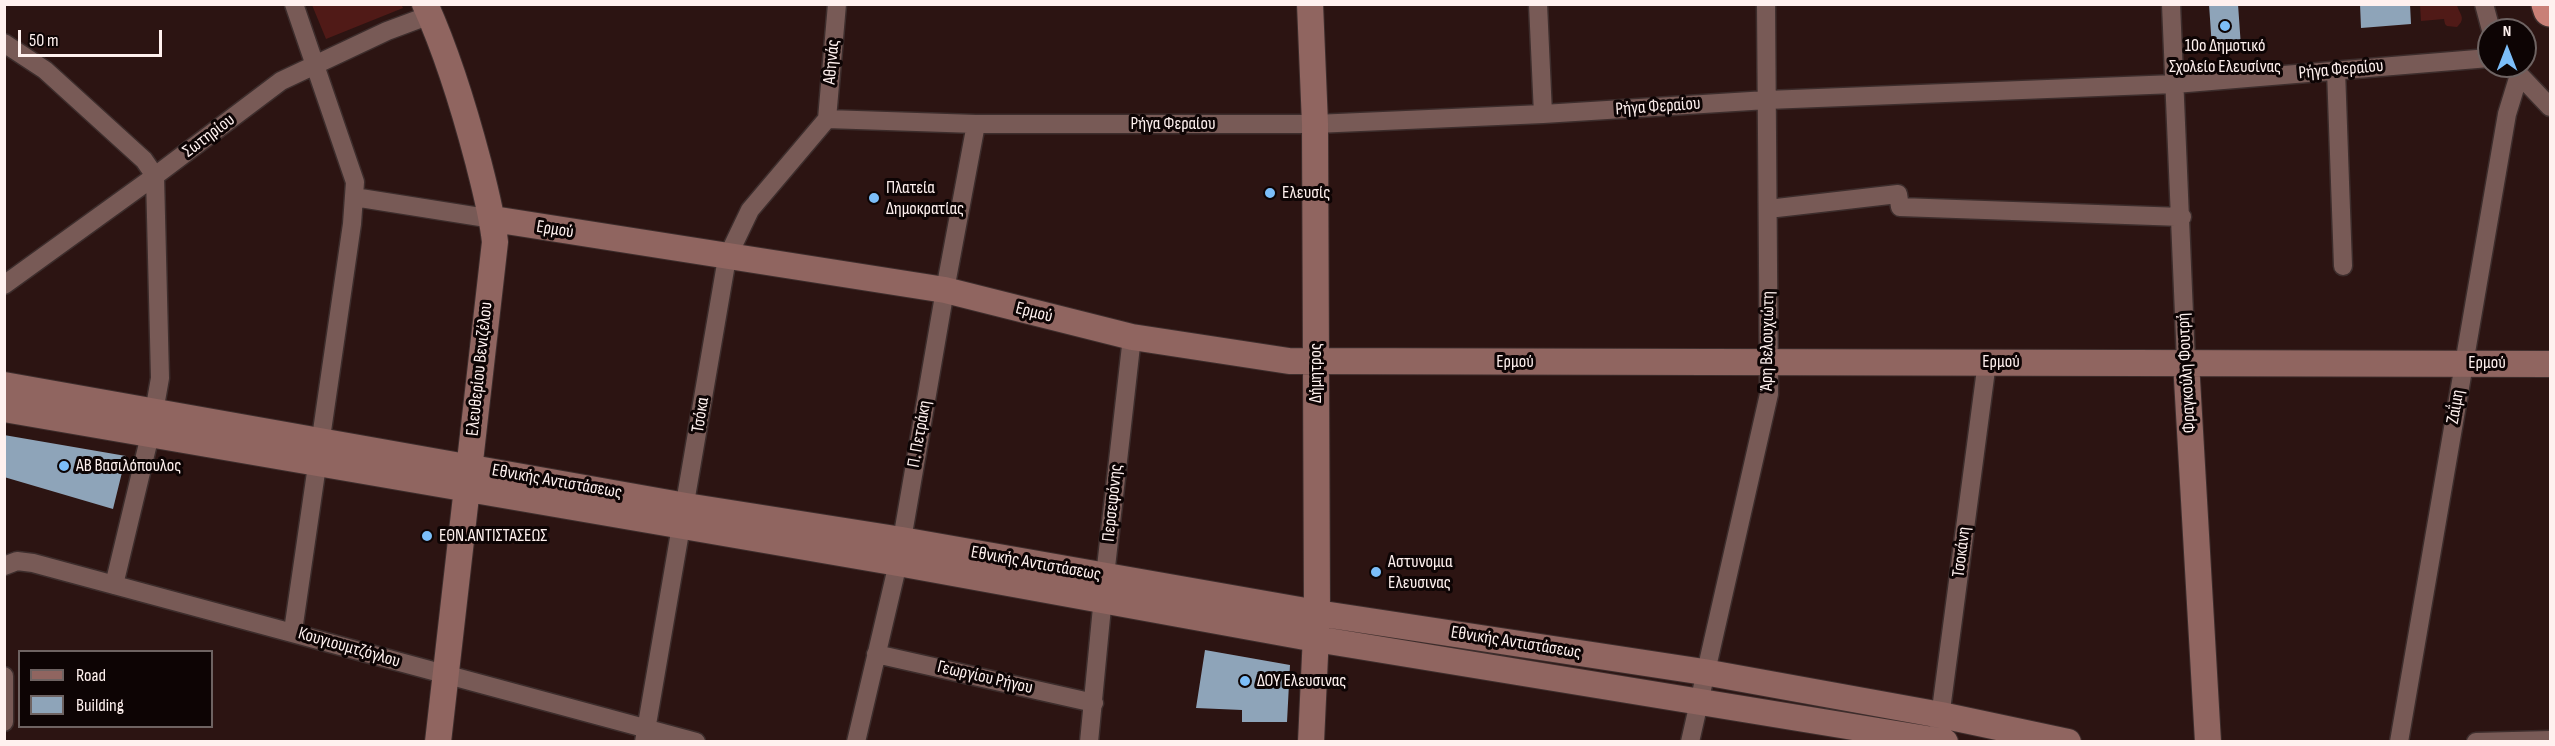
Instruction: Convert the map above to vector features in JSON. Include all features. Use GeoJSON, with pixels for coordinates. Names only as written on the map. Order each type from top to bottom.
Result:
{"type":"FeatureCollection","features":[{"type":"Feature","properties":{"kind":"highway"},"geometry":{"type":"LineString","coordinates":[[2548,4],[2550,10]]}},
{"type":"Feature","properties":{"kind":"street"},"geometry":{"type":"LineString","coordinates":[[293,632],[352,224],[355,182],[294,4]]}},
{"type":"Feature","properties":{"kind":"street","name":"Αθηνάς"},"geometry":{"type":"LineString","coordinates":[[827,119],[837,4]]}},
{"type":"Feature","properties":{"kind":"street","name":"Δήμητρος"},"geometry":{"type":"LineString","coordinates":[[1310,4],[1315,124],[1317,613],[1311,741]]}},
{"type":"Feature","properties":{"kind":"street"},"geometry":{"type":"LineString","coordinates":[[1538,4],[1543,114]]}},
{"type":"Feature","properties":{"kind":"street","name":"Άρη Βελουχιώτη"},"geometry":{"type":"LineString","coordinates":[[1690,741],[1769,394],[1766,4]]}},
{"type":"Feature","properties":{"kind":"street","name":"Φραγκούλη Φουτρή"},"geometry":{"type":"LineString","coordinates":[[2171,4],[2186,362],[2208,741]]}},
{"type":"Feature","properties":{"kind":"street","name":"Σωτηρίου"},"geometry":{"type":"LineString","coordinates":[[4,285],[281,81],[428,10]]}},
{"type":"Feature","properties":{"kind":"street","name":"Ελευθερίου Βενιζέλου"},"geometry":{"type":"LineString","coordinates":[[428,10],[467,121],[493,219],[495,242],[438,741]]}},
{"type":"Feature","properties":{"kind":"street"},"geometry":{"type":"LineString","coordinates":[[4,43],[45,70],[144,160],[155,176],[160,378],[152,424],[114,585]]}},
{"type":"Feature","properties":{"kind":"street","name":"Ρήγα Φεραίου"},"geometry":{"type":"LineString","coordinates":[[827,119],[976,124],[1315,124],[1543,114],[1767,100],[2175,84],[2477,59]]}},
{"type":"Feature","properties":{"kind":"street"},"geometry":{"type":"LineString","coordinates":[[2336,70],[2343,266]]}},
{"type":"Feature","properties":{"kind":"street","name":"Ζαΐμη"},"geometry":{"type":"LineString","coordinates":[[2399,741],[2514,78]]}},
{"type":"Feature","properties":{"kind":"street"},"geometry":{"type":"LineString","coordinates":[[2523,78],[2550,107]]}},
{"type":"Feature","properties":{"kind":"street","name":"Τσόκα"},"geometry":{"type":"LineString","coordinates":[[645,735],[727,258],[750,210],[827,119]]}},
{"type":"Feature","properties":{"kind":"street","name":"Π. Πετράκη"},"geometry":{"type":"LineString","coordinates":[[856,741],[900,552],[976,124]]}},
{"type":"Feature","properties":{"kind":"street"},"geometry":{"type":"LineString","coordinates":[[1768,209],[1898,194],[1900,207],[2181,217]]}},
{"type":"Feature","properties":{"kind":"street"},"geometry":{"type":"LineString","coordinates":[[354,197],[493,219]]}},
{"type":"Feature","properties":{"kind":"street","name":"Ερμού"},"geometry":{"type":"LineString","coordinates":[[493,219],[727,258],[945,290],[1132,337],[1289,361],[2550,364]]}},
{"type":"Feature","properties":{"kind":"street","name":"Περσεφόνης"},"geometry":{"type":"LineString","coordinates":[[1089,741],[1132,337]]}},
{"type":"Feature","properties":{"kind":"street","name":"Τσοκάνη"},"geometry":{"type":"LineString","coordinates":[[1939,741],[1987,363]]}},
{"type":"Feature","properties":{"kind":"street","name":"Εθνικής Αντιστάσεως"},"geometry":{"type":"LineString","coordinates":[[4,385],[152,424]]}},
{"type":"Feature","properties":{"kind":"street","name":"Εθνικής Αντιστάσεως"},"geometry":{"type":"LineString","coordinates":[[4,409],[152,424],[318,451],[684,517],[1104,588],[1317,613],[1704,672],[1941,715],[2068,741]]}},
{"type":"Feature","properties":{"kind":"street","name":"Κουγιουμτζόγλου"},"geometry":{"type":"LineString","coordinates":[[5,568],[17,561],[33,563],[445,674],[645,735],[696,741]]}},
{"type":"Feature","properties":{"kind":"street","name":"Εθνικής Αντιστάσεως"},"geometry":{"type":"LineString","coordinates":[[1104,588],[1316,639],[1939,741]]}},
{"type":"Feature","properties":{"kind":"street","name":"Γεωργίου Ρήγου"},"geometry":{"type":"LineString","coordinates":[[876,654],[1094,703]]}},
{"type":"Feature","properties":{"kind":"street"},"geometry":{"type":"LineString","coordinates":[[4,676],[4,722]]}},
{"type":"Feature","properties":{"kind":"street"},"geometry":{"type":"LineString","coordinates":[[2476,741],[2550,740]]}},
{"type":"Feature","properties":{"kind":"shaded area"},"geometry":{"type":"Polygon","coordinates":[[[401,4],[403,8],[326,39],[312,5],[401,4]]]}},
{"type":"Feature","properties":{"kind":"shaded area"},"geometry":{"type":"Polygon","coordinates":[[[2420,5],[2457,5],[2462,21],[2457,27],[2447,26],[2444,19],[2421,21],[2420,5]]]}},
{"type":"Feature","properties":{"kind":"building","name":"10ο Δημοτικό Σχολείο Ελευσίνας"},"geometry":{"type":"Polygon","coordinates":[[[2209,4],[2238,4],[2241,47],[2212,48],[2209,4]]]}},
{"type":"Feature","properties":{"kind":"building"},"geometry":{"type":"Polygon","coordinates":[[[2360,4],[2410,4],[2411,24],[2361,28],[2360,4]]]}},
{"type":"Feature","properties":{"kind":"building","name":"ΑΒ Βασιλόπουλος"},"geometry":{"type":"Polygon","coordinates":[[[4,435],[126,456],[113,509],[4,477],[4,435]]]}},
{"type":"Feature","properties":{"kind":"building","name":"ΔΟΥ Ελευσινας"},"geometry":{"type":"Polygon","coordinates":[[[1205,650],[1290,665],[1287,722],[1242,722],[1242,710],[1196,708],[1205,650]]]}},
{"type":"Feature","properties":{"kind":"place","name":"10ο Δημοτικό Σχολείο Ελευσίνας"},"geometry":{"type":"Point","coordinates":[2225,26]}},
{"type":"Feature","properties":{"kind":"place","name":"Ελευσίς"},"geometry":{"type":"Point","coordinates":[1270,193]}},
{"type":"Feature","properties":{"kind":"place","name":"Πλατεία Δημοκρατίας"},"geometry":{"type":"Point","coordinates":[874,198]}},
{"type":"Feature","properties":{"kind":"place","name":"ΑΒ Βασιλόπουλος"},"geometry":{"type":"Point","coordinates":[64,466]}},
{"type":"Feature","properties":{"kind":"place","name":"ΕΘΝ.ΑΝΤΙΣΤΑΣΕΩΣ"},"geometry":{"type":"Point","coordinates":[427,536]}},
{"type":"Feature","properties":{"kind":"place","name":"Αστυνομια Ελευσινας"},"geometry":{"type":"Point","coordinates":[1376,572]}},
{"type":"Feature","properties":{"kind":"place","name":"ΔΟΥ Ελευσινας"},"geometry":{"type":"Point","coordinates":[1245,681]}}]}
